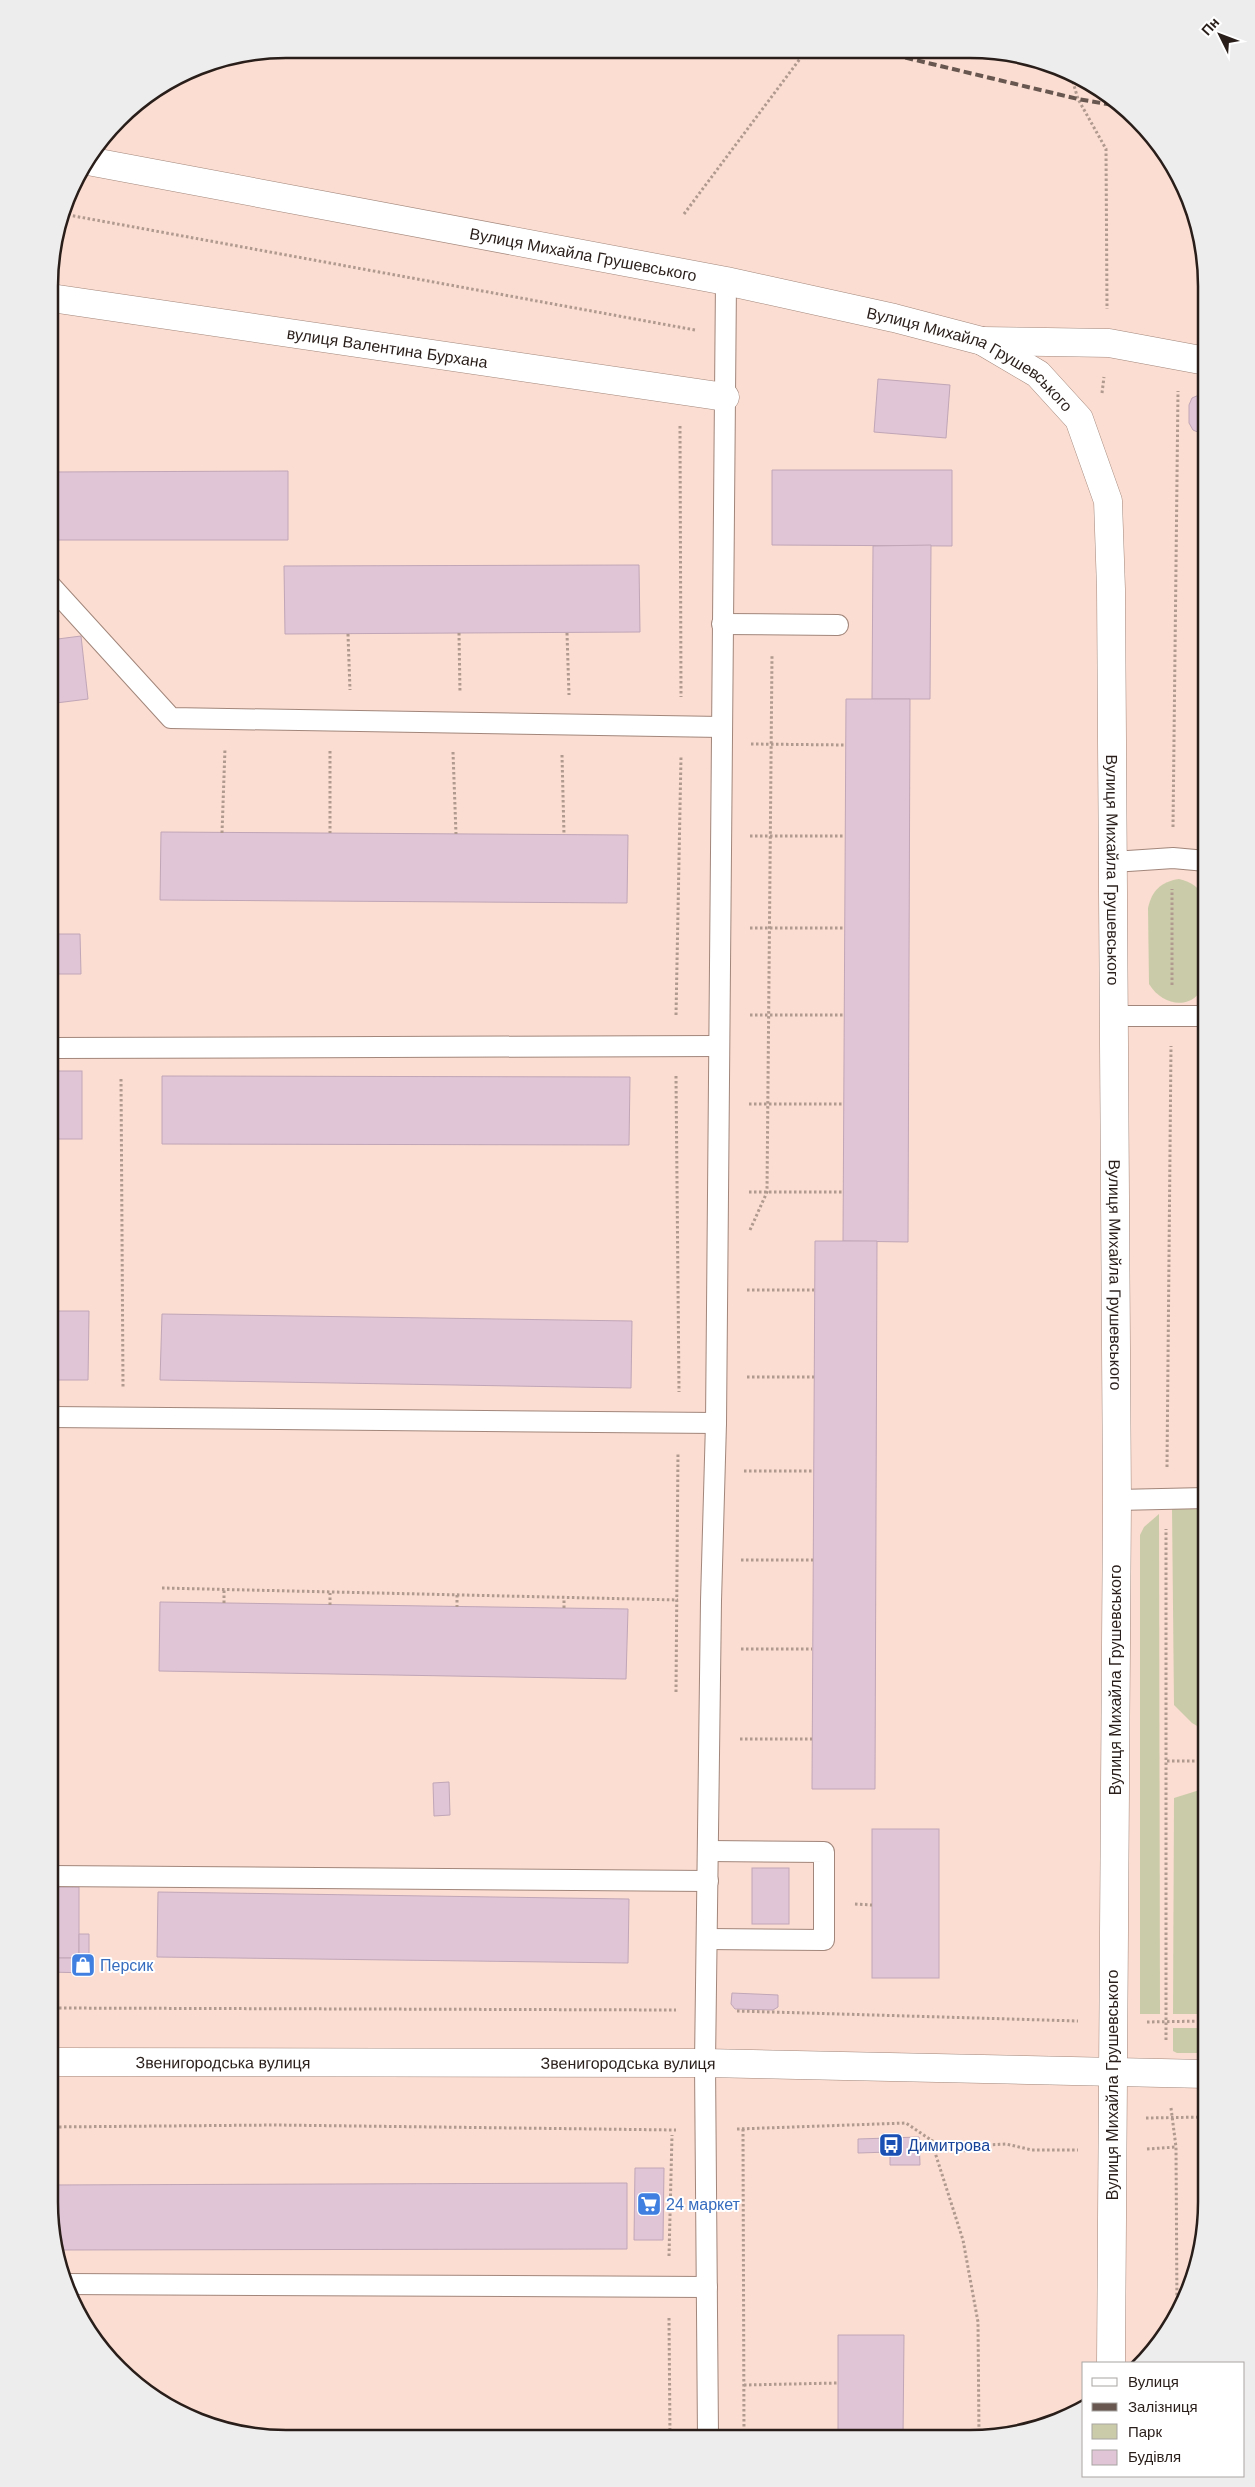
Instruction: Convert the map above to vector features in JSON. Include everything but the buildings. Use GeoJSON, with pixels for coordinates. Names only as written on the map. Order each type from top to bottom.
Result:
{"type":"FeatureCollection","features":[{"type":"Feature","properties":{"kind":"street","name":"Вулиця Михайла Грушевського"},"geometry":{"type":"LineString","coordinates":[[94,163],[726,281],[894,318],[982,341],[1038,374],[1079,419],[1108,501],[1111,588],[1117,1500],[1111,2362]]}},
{"type":"Feature","properties":{"kind":"street","name":"вулиця Валентина Бурхана"},"geometry":{"type":"LineString","coordinates":[[58,299],[725,397]]}},
{"type":"Feature","properties":{"kind":"street"},"geometry":{"type":"LineString","coordinates":[[982,341],[1109,344],[1178,354],[1198,359]]}},
{"type":"Feature","properties":{"kind":"street","name":"Звенигородська вулиця"},"geometry":{"type":"LineString","coordinates":[[58,2062],[705,2064],[1198,2074]]}},
{"type":"Feature","properties":{"kind":"lane"},"geometry":{"type":"LineString","coordinates":[[708,2430],[705,2064],[710,1649],[716,1423],[716,1192],[726,281]]}},
{"type":"Feature","properties":{"kind":"lane"},"geometry":{"type":"LineString","coordinates":[[58,594],[171,718],[681,727],[721,736]]}},
{"type":"Feature","properties":{"kind":"lane"},"geometry":{"type":"LineString","coordinates":[[722,624],[838,625]]}},
{"type":"Feature","properties":{"kind":"lane"},"geometry":{"type":"LineString","coordinates":[[1113,862],[1173,858],[1198,860]]}},
{"type":"Feature","properties":{"kind":"lane"},"geometry":{"type":"LineString","coordinates":[[1114,1016],[1198,1016]]}},
{"type":"Feature","properties":{"kind":"lane"},"geometry":{"type":"LineString","coordinates":[[58,1048],[718,1046]]}},
{"type":"Feature","properties":{"kind":"lane"},"geometry":{"type":"LineString","coordinates":[[58,1417],[716,1423]]}},
{"type":"Feature","properties":{"kind":"lane"},"geometry":{"type":"LineString","coordinates":[[1117,1500],[1198,1498]]}},
{"type":"Feature","properties":{"kind":"lane"},"geometry":{"type":"LineString","coordinates":[[707,1939],[824,1940],[824,1852],[708,1851]]}},
{"type":"Feature","properties":{"kind":"lane"},"geometry":{"type":"LineString","coordinates":[[58,1876],[708,1881]]}},
{"type":"Feature","properties":{"kind":"lane"},"geometry":{"type":"LineString","coordinates":[[73,2284],[707,2286]]}},
{"type":"Feature","properties":{"kind":"path"},"geometry":{"type":"LineString","coordinates":[[684,214],[800,58]]}},
{"type":"Feature","properties":{"kind":"path"},"geometry":{"type":"LineString","coordinates":[[1073,83],[1078,99],[1106,149],[1109,344],[1101,400]]}},
{"type":"Feature","properties":{"kind":"path"},"geometry":{"type":"LineString","coordinates":[[69,215],[726,336]]}},
{"type":"Feature","properties":{"kind":"path"},"geometry":{"type":"LineString","coordinates":[[1177,2296],[1176,2147],[1165,2074],[1167,2022],[1166,1499],[1178,354]]}},
{"type":"Feature","properties":{"kind":"path"},"geometry":{"type":"LineString","coordinates":[[676,1697],[679,1423],[675,1046],[681,727],[680,390]]}},
{"type":"Feature","properties":{"kind":"path"},"geometry":{"type":"LineString","coordinates":[[748,1236],[767,1192],[772,624]]}},
{"type":"Feature","properties":{"kind":"path"},"geometry":{"type":"LineString","coordinates":[[564,835],[567,633]]}},
{"type":"Feature","properties":{"kind":"path"},"geometry":{"type":"LineString","coordinates":[[348,634],[350,721]]}},
{"type":"Feature","properties":{"kind":"path"},"geometry":{"type":"LineString","coordinates":[[456,834],[456,723],[459,634]]}},
{"type":"Feature","properties":{"kind":"path"},"geometry":{"type":"LineString","coordinates":[[222,833],[226,719]]}},
{"type":"Feature","properties":{"kind":"path"},"geometry":{"type":"LineString","coordinates":[[330,720],[330,833]]}},
{"type":"Feature","properties":{"kind":"path"},"geometry":{"type":"LineString","coordinates":[[721,736],[771,745],[846,745]]}},
{"type":"Feature","properties":{"kind":"path"},"geometry":{"type":"LineString","coordinates":[[720,836],[845,836]]}},
{"type":"Feature","properties":{"kind":"path"},"geometry":{"type":"LineString","coordinates":[[719,927],[845,928]]}},
{"type":"Feature","properties":{"kind":"path"},"geometry":{"type":"LineString","coordinates":[[718,1015],[844,1015]]}},
{"type":"Feature","properties":{"kind":"path"},"geometry":{"type":"LineString","coordinates":[[120,1048],[123,1418]]}},
{"type":"Feature","properties":{"kind":"path"},"geometry":{"type":"LineString","coordinates":[[717,1104],[844,1104]]}},
{"type":"Feature","properties":{"kind":"path"},"geometry":{"type":"LineString","coordinates":[[716,1192],[843,1192]]}},
{"type":"Feature","properties":{"kind":"path"},"geometry":{"type":"LineString","coordinates":[[716,1290],[814,1290]]}},
{"type":"Feature","properties":{"kind":"path"},"geometry":{"type":"LineString","coordinates":[[716,1377],[814,1377]]}},
{"type":"Feature","properties":{"kind":"path"},"geometry":{"type":"LineString","coordinates":[[715,1472],[814,1471]]}},
{"type":"Feature","properties":{"kind":"path"},"geometry":{"type":"LineString","coordinates":[[712,1559],[813,1560]]}},
{"type":"Feature","properties":{"kind":"path"},"geometry":{"type":"LineString","coordinates":[[162,1588],[711,1601]]}},
{"type":"Feature","properties":{"kind":"path"},"geometry":{"type":"LineString","coordinates":[[224,1590],[224,1603]]}},
{"type":"Feature","properties":{"kind":"path"},"geometry":{"type":"LineString","coordinates":[[330,1592],[330,1604]]}},
{"type":"Feature","properties":{"kind":"path"},"geometry":{"type":"LineString","coordinates":[[457,1596],[457,1607]]}},
{"type":"Feature","properties":{"kind":"path"},"geometry":{"type":"LineString","coordinates":[[564,1598],[564,1608]]}},
{"type":"Feature","properties":{"kind":"path"},"geometry":{"type":"LineString","coordinates":[[710,1649],[812,1649]]}},
{"type":"Feature","properties":{"kind":"path"},"geometry":{"type":"LineString","coordinates":[[738,1748],[738,1739],[812,1739]]}},
{"type":"Feature","properties":{"kind":"path"},"geometry":{"type":"LineString","coordinates":[[1167,1761],[1198,1761]]}},
{"type":"Feature","properties":{"kind":"path"},"geometry":{"type":"LineString","coordinates":[[674,2000],[674,2010]]}},
{"type":"Feature","properties":{"kind":"path"},"geometry":{"type":"LineString","coordinates":[[58,2008],[706,2010],[1112,2022],[1198,2021]]}},
{"type":"Feature","properties":{"kind":"path"},"geometry":{"type":"LineString","coordinates":[[1112,2120],[1172,2116],[1198,2117]]}},
{"type":"Feature","properties":{"kind":"path"},"geometry":{"type":"LineString","coordinates":[[58,2127],[286,2125],[706,2130],[906,2123],[945,2148],[967,2151],[987,2145],[1006,2144],[1032,2150],[1112,2150],[1176,2147]]}},
{"type":"Feature","properties":{"kind":"path"},"geometry":{"type":"LineString","coordinates":[[743,2129],[744,2430]]}},
{"type":"Feature","properties":{"kind":"path"},"geometry":{"type":"LineString","coordinates":[[931,2140],[963,2240],[978,2322],[979,2429]]}},
{"type":"Feature","properties":{"kind":"path"},"geometry":{"type":"LineString","coordinates":[[708,2385],[838,2384]]}},
{"type":"Feature","properties":{"kind":"green space"},"geometry":{"type":"Polygon","coordinates":[[[1179,879],[1188,882],[1198,889],[1198,994],[1189,1001],[1181,1003],[1164,999],[1149,984],[1148,908],[1152,896],[1158,888],[1167,882],[1179,879]]]}},
{"type":"Feature","properties":{"kind":"green space"},"geometry":{"type":"Polygon","coordinates":[[[1198,1507],[1198,1726],[1174,1705],[1172,1509],[1198,1507]]]}},
{"type":"Feature","properties":{"kind":"green space"},"geometry":{"type":"Polygon","coordinates":[[[1159,1514],[1160,2014],[1140,2014],[1140,1535],[1144,1527],[1159,1514]]]}},
{"type":"Feature","properties":{"kind":"green space"},"geometry":{"type":"Polygon","coordinates":[[[1198,1790],[1198,2014],[1173,2014],[1174,1798],[1198,1790]]]}},
{"type":"Feature","properties":{"kind":"green space"},"geometry":{"type":"Polygon","coordinates":[[[1173,2028],[1198,2028],[1198,2053],[1177,2053],[1173,2051],[1173,2028]]]}},
{"type":"Feature","properties":{"kind":"railway"},"geometry":{"type":"LineString","coordinates":[[907,58],[1078,99],[1107,104]]}},
{"type":"Feature","properties":{"kind":"place","name":"Персик"},"geometry":{"type":"Point","coordinates":[83,1965]}},
{"type":"Feature","properties":{"kind":"place","name":"Димитрова"},"geometry":{"type":"Point","coordinates":[891,2145]}},
{"type":"Feature","properties":{"kind":"place","name":"24 маркет"},"geometry":{"type":"Point","coordinates":[649,2204]}}]}
